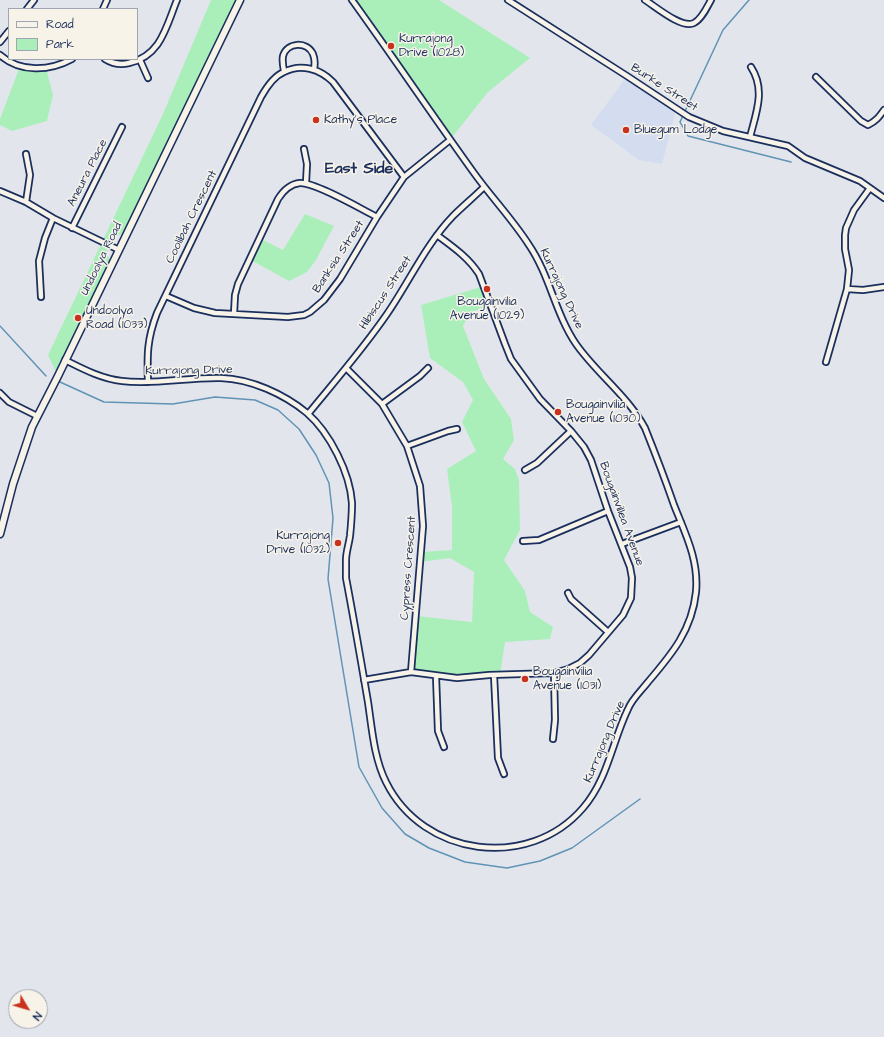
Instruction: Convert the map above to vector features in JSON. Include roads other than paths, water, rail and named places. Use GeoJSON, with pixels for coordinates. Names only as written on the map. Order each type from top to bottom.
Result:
{"type":"FeatureCollection","features":[{"type":"Feature","properties":{"kind":"main road","name":"Undoolya Road"},"geometry":{"type":"LineString","coordinates":[[0,534],[13,484],[36,416],[58,376],[240,0]]}},
{"type":"Feature","properties":{"kind":"street"},"geometry":{"type":"LineString","coordinates":[[28,8],[34,0]]}},
{"type":"Feature","properties":{"kind":"street"},"geometry":{"type":"LineString","coordinates":[[107,60],[117,64],[125,64],[140,60],[149,54],[158,45],[177,0]]}},
{"type":"Feature","properties":{"kind":"street","name":"Kurrajong Drive"},"geometry":{"type":"LineString","coordinates":[[65,360],[92,373],[111,379],[133,382],[221,378],[236,380],[261,387],[281,396],[308,414],[330,441],[344,470],[349,486],[352,510],[346,559],[346,578],[376,751],[380,767],[386,781],[398,801],[418,822],[427,828],[450,840],[486,848],[516,847],[546,836],[572,819],[582,809],[593,795],[603,778],[623,718],[630,704],[676,648],[690,622],[694,608],[697,579],[690,543],[645,428],[637,414],[576,343],[563,318],[539,261],[529,245],[450,140],[352,0]]}},
{"type":"Feature","properties":{"kind":"street","name":"Burke Street"},"geometry":{"type":"LineString","coordinates":[[508,0],[627,76],[689,118],[722,130],[788,146],[805,158],[860,181],[884,198]]}},
{"type":"Feature","properties":{"kind":"street"},"geometry":{"type":"LineString","coordinates":[[515,5],[518,0]]}},
{"type":"Feature","properties":{"kind":"street"},"geometry":{"type":"LineString","coordinates":[[645,0],[679,22],[690,24],[698,20],[711,0]]}},
{"type":"Feature","properties":{"kind":"street"},"geometry":{"type":"LineString","coordinates":[[0,42],[8,32]]}},
{"type":"Feature","properties":{"kind":"street"},"geometry":{"type":"LineString","coordinates":[[314,69],[315,60],[310,49],[301,45],[294,45],[284,54],[282,62],[284,72],[303,68],[314,69],[323,73],[333,82],[404,177]]}},
{"type":"Feature","properties":{"kind":"street"},"geometry":{"type":"LineString","coordinates":[[0,55],[5,60],[20,66],[39,69],[61,65],[70,60]]}},
{"type":"Feature","properties":{"kind":"street"},"geometry":{"type":"LineString","coordinates":[[140,60],[148,78]]}},
{"type":"Feature","properties":{"kind":"street"},"geometry":{"type":"LineString","coordinates":[[750,137],[759,98],[757,75],[752,67]]}},
{"type":"Feature","properties":{"kind":"street","name":"Coolibah Crescent"},"geometry":{"type":"LineString","coordinates":[[148,382],[147,354],[149,339],[157,313],[261,98],[272,83],[284,72]]}},
{"type":"Feature","properties":{"kind":"street"},"geometry":{"type":"LineString","coordinates":[[816,77],[861,121],[868,125],[878,119],[884,110]]}},
{"type":"Feature","properties":{"kind":"street","name":"Aneura Place"},"geometry":{"type":"LineString","coordinates":[[72,228],[122,128]]}},
{"type":"Feature","properties":{"kind":"street","name":"Banksia Street"},"geometry":{"type":"LineString","coordinates":[[166,296],[194,308],[215,313],[288,317],[304,315],[310,312],[324,300],[340,279],[377,217],[404,177],[450,140]]}},
{"type":"Feature","properties":{"kind":"street"},"geometry":{"type":"LineString","coordinates":[[304,149],[307,164],[306,183]]}},
{"type":"Feature","properties":{"kind":"street"},"geometry":{"type":"LineString","coordinates":[[26,154],[30,175],[26,202]]}},
{"type":"Feature","properties":{"kind":"street"},"geometry":{"type":"LineString","coordinates":[[234,314],[235,295],[238,284],[282,192],[291,186],[306,183],[377,217]]}},
{"type":"Feature","properties":{"kind":"street","name":"Hibiscus Street"},"geometry":{"type":"LineString","coordinates":[[308,414],[346,368],[387,314],[437,235],[453,216],[484,187]]}},
{"type":"Feature","properties":{"kind":"street"},"geometry":{"type":"LineString","coordinates":[[826,362],[847,289],[850,270],[845,242],[846,228],[854,210],[870,188]]}},
{"type":"Feature","properties":{"kind":"street"},"geometry":{"type":"LineString","coordinates":[[0,191],[26,202],[72,228],[119,250]]}},
{"type":"Feature","properties":{"kind":"street"},"geometry":{"type":"LineString","coordinates":[[41,297],[38,261],[43,243],[53,218]]}},
{"type":"Feature","properties":{"kind":"street","name":"Bougainvillea Avenue"},"geometry":{"type":"LineString","coordinates":[[364,680],[411,672],[457,678],[554,673],[568,670],[580,663],[589,655],[623,615],[631,598],[632,578],[630,566],[608,511],[591,460],[584,447],[571,431],[540,399],[512,359],[479,274],[474,266],[463,254],[437,235]]}},
{"type":"Feature","properties":{"kind":"street"},"geometry":{"type":"LineString","coordinates":[[847,289],[863,290],[884,287]]}},
{"type":"Feature","properties":{"kind":"street","name":"Cypress Crescent"},"geometry":{"type":"LineString","coordinates":[[346,368],[382,404],[407,446],[420,486],[423,526],[411,672]]}},
{"type":"Feature","properties":{"kind":"street"},"geometry":{"type":"LineString","coordinates":[[382,404],[420,376],[428,368]]}},
{"type":"Feature","properties":{"kind":"street"},"geometry":{"type":"LineString","coordinates":[[0,393],[9,402],[36,416]]}},
{"type":"Feature","properties":{"kind":"street"},"geometry":{"type":"LineString","coordinates":[[407,446],[457,429]]}},
{"type":"Feature","properties":{"kind":"street"},"geometry":{"type":"LineString","coordinates":[[525,470],[537,463],[571,431]]}},
{"type":"Feature","properties":{"kind":"street"},"geometry":{"type":"LineString","coordinates":[[523,542],[539,540],[608,511]]}},
{"type":"Feature","properties":{"kind":"street"},"geometry":{"type":"LineString","coordinates":[[622,544],[681,522]]}},
{"type":"Feature","properties":{"kind":"street"},"geometry":{"type":"LineString","coordinates":[[568,592],[571,599],[608,632]]}},
{"type":"Feature","properties":{"kind":"street"},"geometry":{"type":"LineString","coordinates":[[553,739],[555,720],[554,673]]}},
{"type":"Feature","properties":{"kind":"street"},"geometry":{"type":"LineString","coordinates":[[494,675],[498,758],[504,774]]}},
{"type":"Feature","properties":{"kind":"street"},"geometry":{"type":"LineString","coordinates":[[436,676],[438,731],[444,747]]}},
{"type":"Feature","properties":{"kind":"waterway"},"geometry":{"type":"LineString","coordinates":[[749,0],[723,30],[680,122],[688,136],[791,162]]}},
{"type":"Feature","properties":{"kind":"waterway"},"geometry":{"type":"LineString","coordinates":[[0,326],[46,376]]}},
{"type":"Feature","properties":{"kind":"waterway"},"geometry":{"type":"LineString","coordinates":[[60,382],[104,402],[173,404],[215,397],[255,400],[278,410],[299,429],[316,455],[329,483],[333,518],[328,579],[359,767],[382,808],[405,834],[429,848],[465,862],[507,868],[540,861],[572,848],[640,799]]}},
{"type":"Feature","properties":{"kind":"place","name":"Kurrajong Drive (1028)"},"geometry":{"type":"Point","coordinates":[391,46]}},
{"type":"Feature","properties":{"kind":"place","name":"Kathy's Place"},"geometry":{"type":"Point","coordinates":[316,120]}},
{"type":"Feature","properties":{"kind":"place","name":"Bluegum Lodge"},"geometry":{"type":"Point","coordinates":[626,130]}},
{"type":"Feature","properties":{"kind":"place","name":"Bougainvilia Avenue (1029)"},"geometry":{"type":"Point","coordinates":[487,289]}},
{"type":"Feature","properties":{"kind":"place","name":"Undoolya Road (1033)"},"geometry":{"type":"Point","coordinates":[78,318]}},
{"type":"Feature","properties":{"kind":"place","name":"Bougainvilia Avenue (1030)"},"geometry":{"type":"Point","coordinates":[558,412]}},
{"type":"Feature","properties":{"kind":"place","name":"Kurrajong Drive (1032)"},"geometry":{"type":"Point","coordinates":[338,543]}},
{"type":"Feature","properties":{"kind":"place","name":"Bougainvilia Avenue (1031)"},"geometry":{"type":"Point","coordinates":[525,679]}},
{"type":"Feature","properties":{"kind":"district","name":"East Side"},"geometry":{"type":"Point","coordinates":[359,170]}}]}
